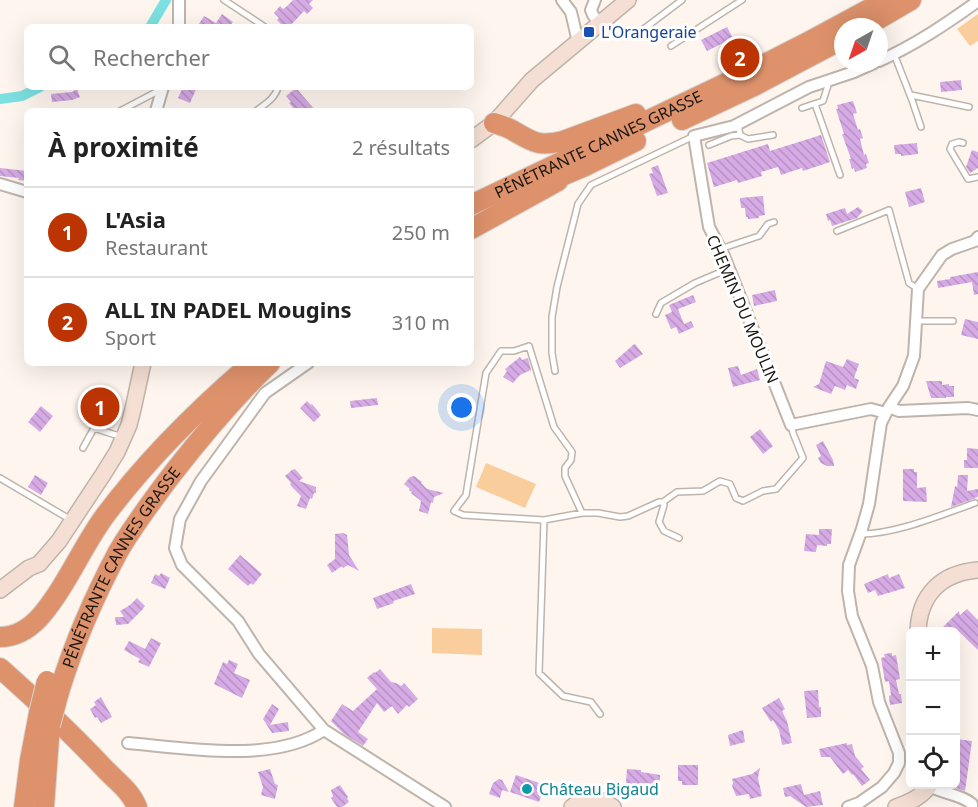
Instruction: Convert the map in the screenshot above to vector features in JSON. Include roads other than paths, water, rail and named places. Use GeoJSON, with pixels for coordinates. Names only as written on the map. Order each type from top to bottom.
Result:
{"type":"FeatureCollection","features":[{"type":"Feature","properties":{"kind":"highway","name":"PÉNÉTRANTE CANNES GRASSE"},"geometry":{"type":"LineString","coordinates":[[474,204],[743,75],[886,0]]}},
{"type":"Feature","properties":{"kind":"highway"},"geometry":{"type":"LineString","coordinates":[[880,18],[911,0]]}},
{"type":"Feature","properties":{"kind":"highway","name":"PÉNÉTRANTE CANNES GRASSE"},"geometry":{"type":"LineString","coordinates":[[474,218],[754,86],[834,44]]}},
{"type":"Feature","properties":{"kind":"highway"},"geometry":{"type":"LineString","coordinates":[[503,121],[525,139],[534,142],[543,144],[563,141],[743,75]]}},
{"type":"Feature","properties":{"kind":"highway"},"geometry":{"type":"LineString","coordinates":[[474,227],[583,167]]}},
{"type":"Feature","properties":{"kind":"highway","name":"PÉNÉTRANTE CANNES GRASSE"},"geometry":{"type":"LineString","coordinates":[[24,807],[30,760],[45,719],[62,643],[89,579],[123,522],[172,453],[249,366]]}},
{"type":"Feature","properties":{"kind":"highway"},"geometry":{"type":"LineString","coordinates":[[0,638],[20,633],[30,627],[67,579],[103,519],[120,496],[194,415],[249,366]]}},
{"type":"Feature","properties":{"kind":"highway","name":"PÉNÉTRANTE CANNES GRASSE"},"geometry":{"type":"LineString","coordinates":[[53,686],[119,551],[150,503],[221,414],[267,366]]}},
{"type":"Feature","properties":{"kind":"highway"},"geometry":{"type":"LineString","coordinates":[[0,668],[127,789],[137,807]]}},
{"type":"Feature","properties":{"kind":"highway","name":"PÉNÉTRANTE CANNES GRASSE"},"geometry":{"type":"LineString","coordinates":[[36,807],[44,750],[45,719]]}},
{"type":"Feature","properties":{"kind":"highway"},"geometry":{"type":"LineString","coordinates":[[44,807],[45,719]]}},
{"type":"Feature","properties":{"kind":"highway"},"geometry":{"type":"LineString","coordinates":[[90,752],[107,761],[126,778],[138,790],[146,807]]}},
{"type":"Feature","properties":{"kind":"main road"},"geometry":{"type":"LineString","coordinates":[[474,138],[503,121],[532,80],[628,0]]}},
{"type":"Feature","properties":{"kind":"main road"},"geometry":{"type":"LineString","coordinates":[[121,436],[134,366]]}},
{"type":"Feature","properties":{"kind":"main road"},"geometry":{"type":"LineString","coordinates":[[0,590],[29,568],[33,559],[70,519],[121,436],[133,409],[142,366]]}},
{"type":"Feature","properties":{"kind":"main road"},"geometry":{"type":"LineString","coordinates":[[918,627],[926,598],[940,582],[978,570]]}},
{"type":"Feature","properties":{"kind":"main road"},"geometry":{"type":"LineString","coordinates":[[896,807],[918,798],[928,789]]}},
{"type":"Feature","properties":{"kind":"main road"},"geometry":{"type":"LineString","coordinates":[[572,807],[584,800],[594,799],[604,801],[613,807]]}},
{"type":"Feature","properties":{"kind":"street"},"geometry":{"type":"LineString","coordinates":[[562,0],[570,12],[578,42]]}},
{"type":"Feature","properties":{"kind":"street"},"geometry":{"type":"LineString","coordinates":[[595,0],[591,10],[600,24]]}},
{"type":"Feature","properties":{"kind":"street"},"geometry":{"type":"LineString","coordinates":[[179,24],[181,1]]}},
{"type":"Feature","properties":{"kind":"street"},"geometry":{"type":"LineString","coordinates":[[888,57],[940,29],[978,1]]}},
{"type":"Feature","properties":{"kind":"street"},"geometry":{"type":"LineString","coordinates":[[694,136],[739,130],[809,87],[854,72]]}},
{"type":"Feature","properties":{"kind":"street"},"geometry":{"type":"LineString","coordinates":[[157,108],[161,90]]}},
{"type":"Feature","properties":{"kind":"street","name":"CHEMIN DU MOULIN"},"geometry":{"type":"LineString","coordinates":[[694,136],[709,227],[791,424]]}},
{"type":"Feature","properties":{"kind":"street"},"geometry":{"type":"LineString","coordinates":[[0,184],[24,191]]}},
{"type":"Feature","properties":{"kind":"street"},"geometry":{"type":"LineString","coordinates":[[848,807],[859,803],[882,787],[899,763],[899,753],[879,702],[872,666],[852,616],[848,591],[849,565],[869,504],[881,423],[903,386],[914,356],[918,289],[942,255],[975,241],[978,237]]}},
{"type":"Feature","properties":{"kind":"street"},"geometry":{"type":"LineString","coordinates":[[305,366],[265,393],[201,481],[180,519],[175,548],[182,565],[238,621],[259,654],[324,730],[445,807]]}},
{"type":"Feature","properties":{"kind":"street"},"geometry":{"type":"LineString","coordinates":[[791,424],[871,409],[899,411],[968,408],[978,410]]}},
{"type":"Feature","properties":{"kind":"street"},"geometry":{"type":"LineString","coordinates":[[128,743],[240,751],[285,747],[314,737],[324,730]]}},
{"type":"Feature","properties":{"kind":"street"},"geometry":{"type":"LineString","coordinates":[[935,789],[968,801],[972,807]]}},
{"type":"Feature","properties":{"kind":"lane"},"geometry":{"type":"LineString","coordinates":[[225,0],[261,24]]}},
{"type":"Feature","properties":{"kind":"lane"},"geometry":{"type":"LineString","coordinates":[[637,34],[682,0]]}},
{"type":"Feature","properties":{"kind":"lane"},"geometry":{"type":"LineString","coordinates":[[671,46],[742,0]]}},
{"type":"Feature","properties":{"kind":"lane"},"geometry":{"type":"LineString","coordinates":[[894,54],[921,127]]}},
{"type":"Feature","properties":{"kind":"lane"},"geometry":{"type":"LineString","coordinates":[[802,108],[823,101],[829,80]]}},
{"type":"Feature","properties":{"kind":"lane"},"geometry":{"type":"LineString","coordinates":[[125,108],[158,90]]}},
{"type":"Feature","properties":{"kind":"lane"},"geometry":{"type":"LineString","coordinates":[[260,108],[271,100],[277,90]]}},
{"type":"Feature","properties":{"kind":"lane"},"geometry":{"type":"LineString","coordinates":[[911,95],[969,107]]}},
{"type":"Feature","properties":{"kind":"lane"},"geometry":{"type":"LineString","coordinates":[[815,104],[840,175]]}},
{"type":"Feature","properties":{"kind":"lane"},"geometry":{"type":"LineString","coordinates":[[709,145],[739,130],[748,139],[773,135]]}},
{"type":"Feature","properties":{"kind":"lane"},"geometry":{"type":"LineString","coordinates":[[555,370],[552,353],[552,317],[557,287],[579,204],[591,185],[694,136]]}},
{"type":"Feature","properties":{"kind":"lane"},"geometry":{"type":"LineString","coordinates":[[963,143],[952,144],[950,149],[968,179],[978,177]]}},
{"type":"Feature","properties":{"kind":"lane"},"geometry":{"type":"LineString","coordinates":[[837,231],[889,210],[909,283],[918,289]]}},
{"type":"Feature","properties":{"kind":"lane"},"geometry":{"type":"LineString","coordinates":[[720,249],[759,236],[768,224],[774,222]]}},
{"type":"Feature","properties":{"kind":"lane"},"geometry":{"type":"LineString","coordinates":[[656,314],[661,303],[695,283],[728,268]]}},
{"type":"Feature","properties":{"kind":"lane"},"geometry":{"type":"LineString","coordinates":[[915,321],[953,321]]}},
{"type":"Feature","properties":{"kind":"lane"},"geometry":{"type":"LineString","coordinates":[[582,513],[565,477],[565,468],[571,460],[572,452],[554,427],[529,346],[514,351],[501,351],[486,373],[466,495],[454,511],[463,515],[544,520],[582,513],[621,517],[663,502],[659,522],[664,531],[679,538]]}},
{"type":"Feature","properties":{"kind":"lane","name":"CHEMIN DU MOULIN"},"geometry":{"type":"LineString","coordinates":[[663,502],[677,492],[703,491],[720,481],[729,484],[736,498],[743,501],[763,491],[776,489],[803,458],[791,424]]}},
{"type":"Feature","properties":{"kind":"lane"},"geometry":{"type":"LineString","coordinates":[[82,448],[94,428],[121,436]]}},
{"type":"Feature","properties":{"kind":"lane"},"geometry":{"type":"LineString","coordinates":[[0,478],[70,519]]}},
{"type":"Feature","properties":{"kind":"lane"},"geometry":{"type":"LineString","coordinates":[[861,534],[876,534],[975,503]]}},
{"type":"Feature","properties":{"kind":"lane"},"geometry":{"type":"LineString","coordinates":[[544,520],[539,673],[563,696],[591,702],[600,714]]}},
{"type":"Feature","properties":{"kind":"waterway"},"geometry":{"type":"LineString","coordinates":[[152,24],[166,0]]}},
{"type":"Feature","properties":{"kind":"waterway"},"geometry":{"type":"LineString","coordinates":[[0,99],[22,96],[34,90]]}},
{"type":"Feature","properties":{"kind":"place","name":"L'Orangeraie"},"geometry":{"type":"Point","coordinates":[589,32]}},
{"type":"Feature","properties":{"kind":"place","name":"ALL IN PADEL Mougins"},"geometry":{"type":"Point","coordinates":[740,58]}},
{"type":"Feature","properties":{"kind":"place","name":"L'Asia"},"geometry":{"type":"Point","coordinates":[100,407]}},
{"type":"Feature","properties":{"kind":"place","name":"Château Bigaud"},"geometry":{"type":"Point","coordinates":[527,789]}}]}
